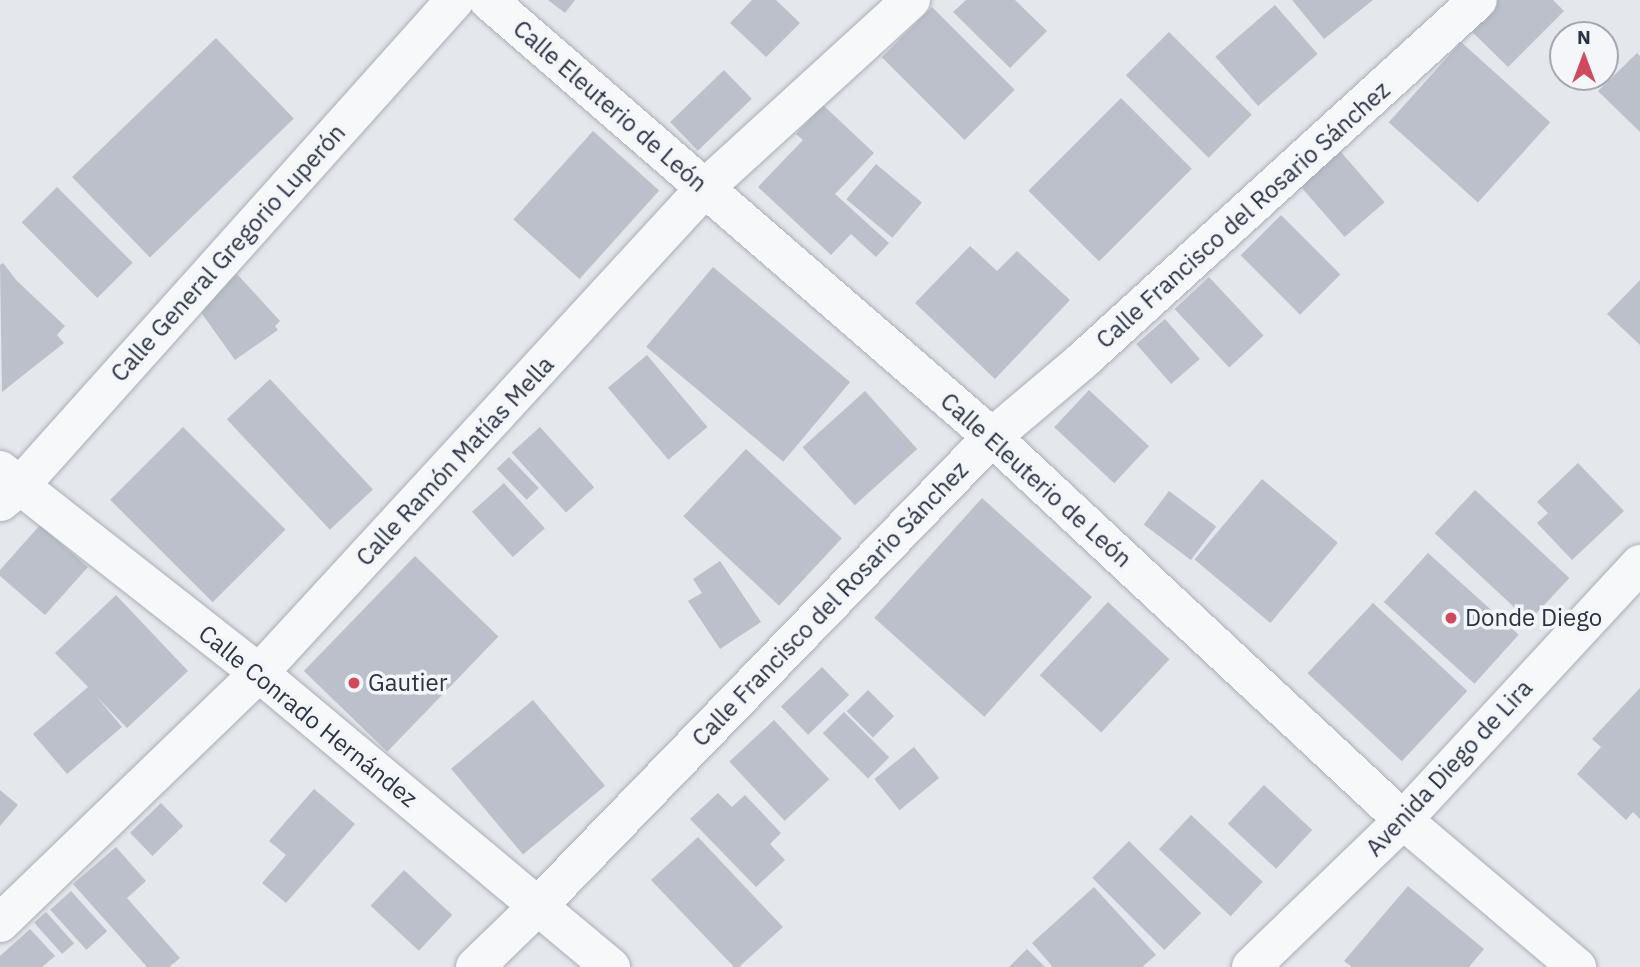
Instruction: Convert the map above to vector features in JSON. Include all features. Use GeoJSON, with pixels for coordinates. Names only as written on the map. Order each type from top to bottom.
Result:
{"type":"FeatureCollection","features":[{"type":"Feature","properties":{"kind":"street","name":"Calle General Gregorio Luperón"},"geometry":{"type":"LineString","coordinates":[[6,487],[455,0]]}},
{"type":"Feature","properties":{"kind":"street","name":"Calle Eleuterio de León"},"geometry":{"type":"LineString","coordinates":[[488,0],[992,437],[1403,820],[1577,967]]}},
{"type":"Feature","properties":{"kind":"street","name":"Calle Ramón Matías Mella"},"geometry":{"type":"LineString","coordinates":[[0,923],[260,673],[705,188],[911,0]]}},
{"type":"Feature","properties":{"kind":"street","name":"Calle Francisco del Rosario Sánchez"},"geometry":{"type":"LineString","coordinates":[[475,967],[537,907],[992,437],[1083,360],[1478,0]]}},
{"type":"Feature","properties":{"kind":"street","name":"Calle Conrado Hernández"},"geometry":{"type":"LineString","coordinates":[[6,487],[260,673],[611,967]]}},
{"type":"Feature","properties":{"kind":"street","name":"Avenida Diego de Lira"},"geometry":{"type":"LineString","coordinates":[[1251,967],[1403,820],[1640,564]]}},
{"type":"Feature","properties":{"kind":"building"},"geometry":{"type":"Polygon","coordinates":[[[548,0],[575,0],[565,13],[548,0]]]}},
{"type":"Feature","properties":{"kind":"building"},"geometry":{"type":"Polygon","coordinates":[[[752,0],[776,0],[800,23],[766,57],[730,23],[752,0]]]}},
{"type":"Feature","properties":{"kind":"building"},"geometry":{"type":"Polygon","coordinates":[[[966,0],[1015,0],[1047,31],[1010,68],[953,12],[966,0]]]}},
{"type":"Feature","properties":{"kind":"building"},"geometry":{"type":"Polygon","coordinates":[[[1292,0],[1373,0],[1324,39],[1292,0]]]}},
{"type":"Feature","properties":{"kind":"building"},"geometry":{"type":"Polygon","coordinates":[[[1490,0],[1553,0],[1564,11],[1554,21],[1549,21],[1549,26],[1508,67],[1465,25],[1490,0]]]}},
{"type":"Feature","properties":{"kind":"building"},"geometry":{"type":"Polygon","coordinates":[[[1275,5],[1318,54],[1258,106],[1215,57],[1275,5]]]}},
{"type":"Feature","properties":{"kind":"building"},"geometry":{"type":"Polygon","coordinates":[[[932,7],[1015,90],[965,140],[882,57],[932,7]]]}},
{"type":"Feature","properties":{"kind":"building"},"geometry":{"type":"Polygon","coordinates":[[[1169,32],[1252,115],[1209,158],[1126,75],[1169,32]]]}},
{"type":"Feature","properties":{"kind":"building"},"geometry":{"type":"Polygon","coordinates":[[[216,38],[294,119],[150,257],[72,177],[216,38]]]}},
{"type":"Feature","properties":{"kind":"building"},"geometry":{"type":"Polygon","coordinates":[[[1461,42],[1550,122],[1478,203],[1389,122],[1461,42]]]}},
{"type":"Feature","properties":{"kind":"building"},"geometry":{"type":"Polygon","coordinates":[[[1637,53],[1640,56],[1640,132],[1598,91],[1619,91],[1619,71],[1637,53]]]}},
{"type":"Feature","properties":{"kind":"building"},"geometry":{"type":"Polygon","coordinates":[[[724,70],[752,99],[698,151],[670,122],[724,70]]]}},
{"type":"Feature","properties":{"kind":"building"},"geometry":{"type":"Polygon","coordinates":[[[1121,98],[1192,169],[1099,261],[1028,191],[1121,98]]]}},
{"type":"Feature","properties":{"kind":"building"},"geometry":{"type":"Polygon","coordinates":[[[823,105],[874,153],[835,194],[889,243],[876,257],[851,234],[831,255],[758,187],[803,140],[796,134],[823,105]]]}},
{"type":"Feature","properties":{"kind":"building"},"geometry":{"type":"Polygon","coordinates":[[[593,131],[659,191],[580,279],[513,219],[593,131]]]}},
{"type":"Feature","properties":{"kind":"building"},"geometry":{"type":"Polygon","coordinates":[[[1340,151],[1385,202],[1345,237],[1300,186],[1340,151]]]}},
{"type":"Feature","properties":{"kind":"building"},"geometry":{"type":"Polygon","coordinates":[[[876,164],[922,203],[892,238],[846,199],[876,164]]]}},
{"type":"Feature","properties":{"kind":"building"},"geometry":{"type":"Polygon","coordinates":[[[57,187],[133,263],[97,298],[22,222],[57,187]]]}},
{"type":"Feature","properties":{"kind":"building"},"geometry":{"type":"Polygon","coordinates":[[[1281,215],[1340,274],[1300,315],[1241,255],[1281,215]]]}},
{"type":"Feature","properties":{"kind":"building"},"geometry":{"type":"Polygon","coordinates":[[[970,246],[997,271],[1017,251],[1070,300],[995,379],[915,303],[970,246]]]}},
{"type":"Feature","properties":{"kind":"building"},"geometry":{"type":"Polygon","coordinates":[[[3,263],[17,281],[65,326],[57,335],[64,343],[2,392],[0,265],[3,263]]]}},
{"type":"Feature","properties":{"kind":"building"},"geometry":{"type":"Polygon","coordinates":[[[713,267],[850,382],[783,462],[646,347],[713,267]]]}},
{"type":"Feature","properties":{"kind":"building"},"geometry":{"type":"Polygon","coordinates":[[[237,274],[280,321],[275,326],[278,330],[235,360],[195,304],[237,274]]]}},
{"type":"Feature","properties":{"kind":"building"},"geometry":{"type":"Polygon","coordinates":[[[1209,277],[1264,336],[1229,368],[1175,309],[1209,277]]]}},
{"type":"Feature","properties":{"kind":"building"},"geometry":{"type":"Polygon","coordinates":[[[1640,280],[1640,345],[1607,314],[1640,280]]]}},
{"type":"Feature","properties":{"kind":"building"},"geometry":{"type":"Polygon","coordinates":[[[1165,319],[1200,359],[1171,384],[1136,344],[1165,319]]]}},
{"type":"Feature","properties":{"kind":"building"},"geometry":{"type":"Polygon","coordinates":[[[647,355],[707,427],[668,460],[608,388],[647,355]]]}},
{"type":"Feature","properties":{"kind":"building"},"geometry":{"type":"Polygon","coordinates":[[[270,379],[373,489],[330,530],[227,419],[270,379]]]}},
{"type":"Feature","properties":{"kind":"building"},"geometry":{"type":"Polygon","coordinates":[[[1089,390],[1149,446],[1114,483],[1054,427],[1089,390]]]}},
{"type":"Feature","properties":{"kind":"building"},"geometry":{"type":"Polygon","coordinates":[[[865,391],[917,449],[855,505],[803,447],[865,391]]]}},
{"type":"Feature","properties":{"kind":"building"},"geometry":{"type":"Polygon","coordinates":[[[183,427],[286,530],[213,602],[110,500],[183,427]]]}},
{"type":"Feature","properties":{"kind":"building"},"geometry":{"type":"Polygon","coordinates":[[[540,427],[594,487],[566,513],[512,452],[540,427]]]}},
{"type":"Feature","properties":{"kind":"building"},"geometry":{"type":"Polygon","coordinates":[[[746,449],[842,538],[779,606],[683,516],[746,449]]]}},
{"type":"Feature","properties":{"kind":"building"},"geometry":{"type":"Polygon","coordinates":[[[509,457],[539,488],[527,500],[497,469],[509,457]]]}},
{"type":"Feature","properties":{"kind":"building"},"geometry":{"type":"Polygon","coordinates":[[[1578,463],[1624,511],[1572,560],[1537,523],[1548,513],[1537,502],[1578,463]]]}},
{"type":"Feature","properties":{"kind":"building"},"geometry":{"type":"Polygon","coordinates":[[[1262,479],[1338,543],[1270,623],[1195,559],[1262,479]]]}},
{"type":"Feature","properties":{"kind":"building"},"geometry":{"type":"Polygon","coordinates":[[[504,483],[545,528],[513,557],[472,512],[504,483]]]}},
{"type":"Feature","properties":{"kind":"building"},"geometry":{"type":"Polygon","coordinates":[[[1475,490],[1569,578],[1529,621],[1435,533],[1475,490]]]}},
{"type":"Feature","properties":{"kind":"building"},"geometry":{"type":"Polygon","coordinates":[[[1169,491],[1216,527],[1191,560],[1144,525],[1169,491]]]}},
{"type":"Feature","properties":{"kind":"building"},"geometry":{"type":"Polygon","coordinates":[[[982,498],[1092,597],[984,717],[874,618],[982,498]]]}},
{"type":"Feature","properties":{"kind":"building"},"geometry":{"type":"Polygon","coordinates":[[[40,525],[88,567],[45,615],[0,576],[0,570],[40,525]]]}},
{"type":"Feature","properties":{"kind":"building","name":"Donde Diego"},"geometry":{"type":"Polygon","coordinates":[[[1428,553],[1519,635],[1475,684],[1384,602],[1428,553]]]}},
{"type":"Feature","properties":{"kind":"building"},"geometry":{"type":"Polygon","coordinates":[[[415,556],[498,637],[387,752],[304,671],[415,556]]]}},
{"type":"Feature","properties":{"kind":"building"},"geometry":{"type":"Polygon","coordinates":[[[720,561],[761,622],[720,649],[688,601],[702,593],[693,579],[720,561]]]}},
{"type":"Feature","properties":{"kind":"building"},"geometry":{"type":"Polygon","coordinates":[[[116,595],[188,671],[127,728],[96,696],[122,727],[67,774],[33,734],[88,687],[55,653],[116,595]]]}},
{"type":"Feature","properties":{"kind":"building"},"geometry":{"type":"Polygon","coordinates":[[[1108,602],[1169,659],[1101,732],[1040,675],[1108,602]]]}},
{"type":"Feature","properties":{"kind":"building"},"geometry":{"type":"Polygon","coordinates":[[[1373,603],[1467,691],[1402,761],[1308,673],[1373,603]]]}},
{"type":"Feature","properties":{"kind":"building"},"geometry":{"type":"Polygon","coordinates":[[[822,667],[849,695],[808,735],[781,707],[822,667]]]}},
{"type":"Feature","properties":{"kind":"building"},"geometry":{"type":"Polygon","coordinates":[[[1640,688],[1640,819],[1633,812],[1626,820],[1577,774],[1601,747],[1592,739],[1640,688]]]}},
{"type":"Feature","properties":{"kind":"building"},"geometry":{"type":"Polygon","coordinates":[[[868,690],[894,716],[873,737],[847,711],[868,690]]]}},
{"type":"Feature","properties":{"kind":"building"},"geometry":{"type":"Polygon","coordinates":[[[533,700],[605,786],[523,855],[451,769],[533,700]]]}},
{"type":"Feature","properties":{"kind":"building"},"geometry":{"type":"Polygon","coordinates":[[[844,712],[889,757],[868,778],[823,733],[844,712]]]}},
{"type":"Feature","properties":{"kind":"building"},"geometry":{"type":"Polygon","coordinates":[[[774,720],[829,779],[785,821],[729,762],[774,720]]]}},
{"type":"Feature","properties":{"kind":"building"},"geometry":{"type":"Polygon","coordinates":[[[914,747],[939,778],[900,810],[874,779],[914,747]]]}},
{"type":"Feature","properties":{"kind":"building"},"geometry":{"type":"Polygon","coordinates":[[[1264,785],[1312,830],[1276,869],[1228,824],[1264,785]]]}},
{"type":"Feature","properties":{"kind":"building"},"geometry":{"type":"Polygon","coordinates":[[[314,789],[355,824],[286,903],[262,883],[286,855],[269,841],[314,789]]]}},
{"type":"Feature","properties":{"kind":"building"},"geometry":{"type":"Polygon","coordinates":[[[0,790],[18,805],[0,826],[0,790]]]}},
{"type":"Feature","properties":{"kind":"building"},"geometry":{"type":"Polygon","coordinates":[[[718,793],[732,807],[745,795],[781,833],[770,844],[785,860],[756,887],[690,819],[718,793]]]}},
{"type":"Feature","properties":{"kind":"building"},"geometry":{"type":"Polygon","coordinates":[[[161,803],[183,826],[152,856],[130,833],[161,803]]]}},
{"type":"Feature","properties":{"kind":"building"},"geometry":{"type":"Polygon","coordinates":[[[1191,815],[1263,882],[1231,916],[1159,849],[1191,815]]]}},
{"type":"Feature","properties":{"kind":"building"},"geometry":{"type":"Polygon","coordinates":[[[698,837],[783,927],[739,967],[734,967],[651,880],[698,837]]]}},
{"type":"Feature","properties":{"kind":"building"},"geometry":{"type":"Polygon","coordinates":[[[1129,841],[1201,913],[1164,950],[1092,878],[1129,841]]]}},
{"type":"Feature","properties":{"kind":"building"},"geometry":{"type":"Polygon","coordinates":[[[116,847],[146,881],[127,898],[180,958],[169,967],[147,967],[73,884],[116,847]]]}},
{"type":"Feature","properties":{"kind":"building"},"geometry":{"type":"Polygon","coordinates":[[[404,870],[452,915],[419,951],[371,906],[404,870]]]}},
{"type":"Feature","properties":{"kind":"building"},"geometry":{"type":"Polygon","coordinates":[[[1408,886],[1484,949],[1469,967],[1352,967],[1344,961],[1408,886]]]}},
{"type":"Feature","properties":{"kind":"building"},"geometry":{"type":"Polygon","coordinates":[[[1094,887],[1156,955],[1142,967],[1053,967],[1032,943],[1094,887]]]}},
{"type":"Feature","properties":{"kind":"building"},"geometry":{"type":"Polygon","coordinates":[[[71,891],[107,931],[86,950],[50,910],[71,891]]]}},
{"type":"Feature","properties":{"kind":"building"},"geometry":{"type":"Polygon","coordinates":[[[46,912],[74,943],[62,954],[34,923],[46,912]]]}},
{"type":"Feature","properties":{"kind":"building"},"geometry":{"type":"Polygon","coordinates":[[[30,929],[55,956],[42,967],[0,967],[0,956],[30,929]]]}},
{"type":"Feature","properties":{"kind":"building"},"geometry":{"type":"Polygon","coordinates":[[[1027,949],[1045,967],[1009,967],[1027,949]]]}},
{"type":"Feature","properties":{"kind":"place","name":"Donde Diego"},"geometry":{"type":"Point","coordinates":[1451,618]}},
{"type":"Feature","properties":{"kind":"place","name":"Gautier"},"geometry":{"type":"Point","coordinates":[354,683]}}]}
